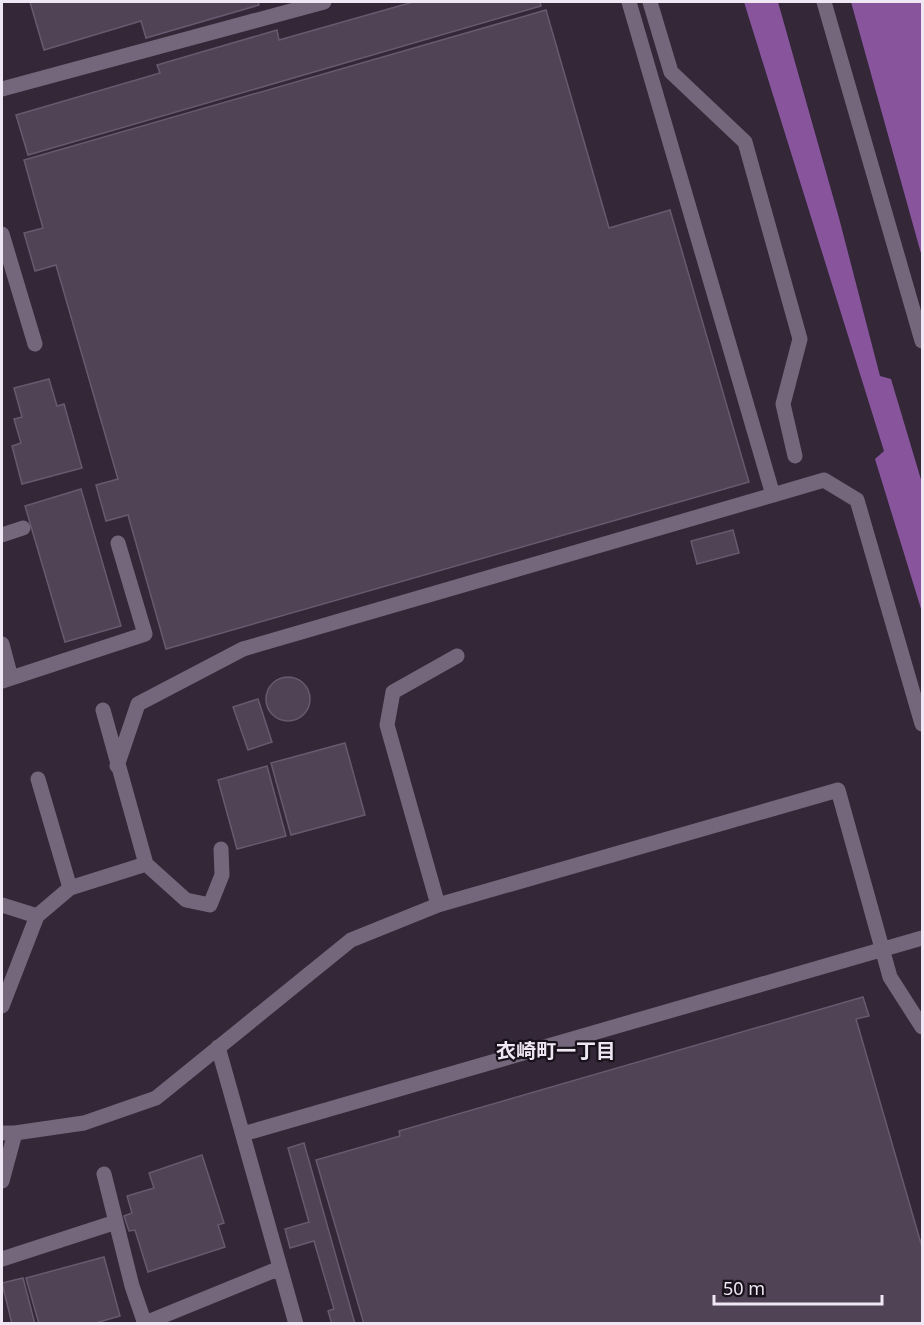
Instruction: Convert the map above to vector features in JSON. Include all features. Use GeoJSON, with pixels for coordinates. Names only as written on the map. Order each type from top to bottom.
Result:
{"type":"FeatureCollection","features":[{"type":"Feature","properties":{"kind":"street"},"geometry":{"type":"LineString","coordinates":[[2,89],[277,8],[324,2]]}},
{"type":"Feature","properties":{"kind":"street"},"geometry":{"type":"LineString","coordinates":[[629,2],[773,495]]}},
{"type":"Feature","properties":{"kind":"street"},"geometry":{"type":"LineString","coordinates":[[650,2],[671,72],[745,142],[800,339],[783,404],[795,456]]}},
{"type":"Feature","properties":{"kind":"street"},"geometry":{"type":"LineString","coordinates":[[824,2],[922,341]]}},
{"type":"Feature","properties":{"kind":"street"},"geometry":{"type":"LineString","coordinates":[[2,234],[8,284],[35,344]]}},
{"type":"Feature","properties":{"kind":"street"},"geometry":{"type":"LineString","coordinates":[[117,766],[138,704],[243,650],[824,480],[857,500],[922,723]]}},
{"type":"Feature","properties":{"kind":"street"},"geometry":{"type":"LineString","coordinates":[[2,535],[23,528]]}},
{"type":"Feature","properties":{"kind":"street"},"geometry":{"type":"LineString","coordinates":[[2,644],[6,679],[146,634],[118,543]]}},
{"type":"Feature","properties":{"kind":"street"},"geometry":{"type":"LineString","coordinates":[[438,905],[387,725],[393,692],[457,656]]}},
{"type":"Feature","properties":{"kind":"street"},"geometry":{"type":"LineString","coordinates":[[103,710],[146,864],[186,900],[210,905],[222,875],[221,849]]}},
{"type":"Feature","properties":{"kind":"street"},"geometry":{"type":"LineString","coordinates":[[38,779],[70,888]]}},
{"type":"Feature","properties":{"kind":"street"},"geometry":{"type":"LineString","coordinates":[[2,1181],[8,1133],[84,1124],[156,1098],[351,940],[438,905],[838,790],[890,977],[922,1027]]}},
{"type":"Feature","properties":{"kind":"street"},"geometry":{"type":"LineString","coordinates":[[2,1006],[37,916],[70,888],[146,864]]}},
{"type":"Feature","properties":{"kind":"street"},"geometry":{"type":"LineString","coordinates":[[2,905],[37,916]]}},
{"type":"Feature","properties":{"kind":"street"},"geometry":{"type":"LineString","coordinates":[[243,1134],[922,938]]}},
{"type":"Feature","properties":{"kind":"street"},"geometry":{"type":"LineString","coordinates":[[218,1047],[296,1323]]}},
{"type":"Feature","properties":{"kind":"street"},"geometry":{"type":"LineString","coordinates":[[104,1174],[132,1286],[144,1323],[280,1268]]}},
{"type":"Feature","properties":{"kind":"street"},"geometry":{"type":"LineString","coordinates":[[2,1259],[116,1222]]}},
{"type":"Feature","properties":{"kind":"shaded area"},"geometry":{"type":"Polygon","coordinates":[[[744,2],[778,2],[839,218],[880,376],[891,379],[922,483],[922,612],[875,459],[884,451],[744,2]]]}},
{"type":"Feature","properties":{"kind":"shaded area"},"geometry":{"type":"Polygon","coordinates":[[[851,2],[922,2],[922,257],[851,2]]]}},
{"type":"Feature","properties":{"kind":"building"},"geometry":{"type":"Polygon","coordinates":[[[30,2],[258,2],[259,5],[146,38],[141,21],[44,50],[30,2]]]}},
{"type":"Feature","properties":{"kind":"building"},"geometry":{"type":"Polygon","coordinates":[[[413,2],[540,2],[541,6],[28,155],[16,115],[160,73],[157,65],[277,30],[279,40],[413,2]]]}},
{"type":"Feature","properties":{"kind":"building"},"geometry":{"type":"Polygon","coordinates":[[[546,10],[609,228],[670,210],[749,482],[166,649],[128,515],[106,521],[96,485],[118,479],[56,265],[35,271],[24,233],[43,228],[24,160],[546,10]]]}},
{"type":"Feature","properties":{"kind":"building"},"geometry":{"type":"Polygon","coordinates":[[[49,379],[57,406],[64,404],[82,468],[22,484],[12,446],[21,443],[14,419],[22,417],[14,388],[49,379]]]}},
{"type":"Feature","properties":{"kind":"building"},"geometry":{"type":"Polygon","coordinates":[[[81,489],[121,626],[65,642],[25,506],[81,489]]]}},
{"type":"Feature","properties":{"kind":"building"},"geometry":{"type":"Polygon","coordinates":[[[733,530],[739,553],[697,564],[691,541],[733,530]]]}},
{"type":"Feature","properties":{"kind":"building"},"geometry":{"type":"Polygon","coordinates":[[[288,677],[297,678],[304,683],[309,690],[309,708],[304,715],[297,720],[288,721],[279,720],[272,715],[267,708],[266,699],[267,690],[272,683],[279,678],[288,677]]]}},
{"type":"Feature","properties":{"kind":"building"},"geometry":{"type":"Polygon","coordinates":[[[258,699],[272,742],[248,750],[233,707],[258,699]]]}},
{"type":"Feature","properties":{"kind":"building"},"geometry":{"type":"Polygon","coordinates":[[[345,743],[365,815],[291,835],[271,763],[345,743]]]}},
{"type":"Feature","properties":{"kind":"building"},"geometry":{"type":"Polygon","coordinates":[[[267,766],[286,836],[237,849],[218,780],[267,766]]]}},
{"type":"Feature","properties":{"kind":"building"},"geometry":{"type":"Polygon","coordinates":[[[863,997],[869,1016],[856,1019],[922,1247],[922,1324],[364,1324],[316,1160],[400,1136],[399,1131],[863,997]]]}},
{"type":"Feature","properties":{"kind":"building"},"geometry":{"type":"Polygon","coordinates":[[[304,1143],[355,1324],[332,1324],[328,1311],[334,1309],[314,1241],[290,1248],[285,1229],[309,1222],[288,1148],[304,1143]]]}},
{"type":"Feature","properties":{"kind":"building"},"geometry":{"type":"Polygon","coordinates":[[[202,1155],[224,1223],[218,1225],[225,1247],[148,1272],[135,1230],[129,1231],[124,1216],[132,1213],[127,1196],[154,1188],[149,1173],[202,1155]]]}},
{"type":"Feature","properties":{"kind":"building"},"geometry":{"type":"Polygon","coordinates":[[[104,1257],[120,1316],[92,1324],[39,1324],[26,1278],[104,1257]]]}},
{"type":"Feature","properties":{"kind":"building"},"geometry":{"type":"Polygon","coordinates":[[[23,1278],[35,1324],[12,1324],[2,1283],[23,1278]]]}},
{"type":"Feature","properties":{"kind":"district","name":"衣崎町一丁目"},"geometry":{"type":"Point","coordinates":[556,1051]}}]}
